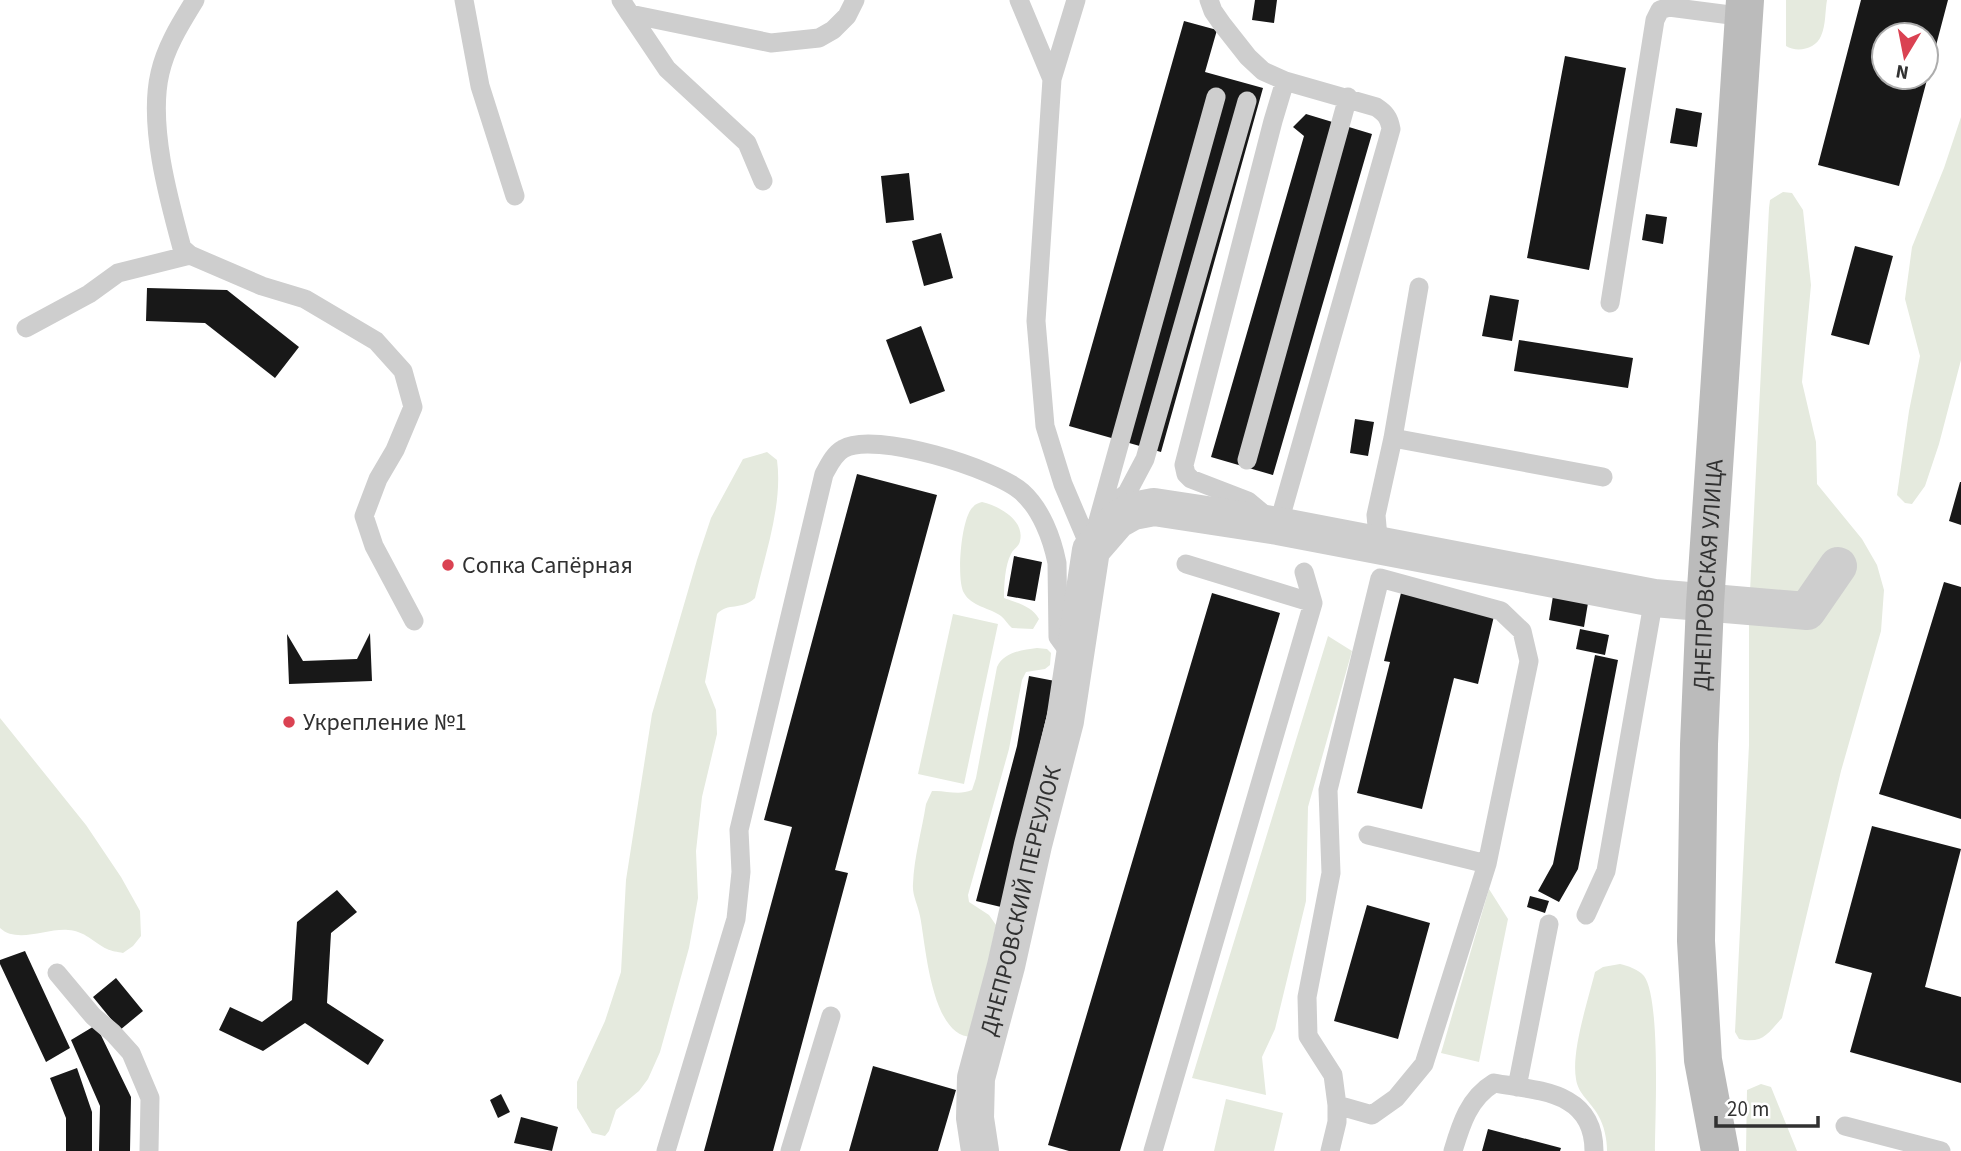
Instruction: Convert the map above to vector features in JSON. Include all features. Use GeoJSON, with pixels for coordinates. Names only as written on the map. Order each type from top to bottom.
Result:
{"type":"FeatureCollection","features":[{"type":"Feature","properties":{"kind":"main road","name":"ДНЕПРОВСКАЯ УЛИЦА"},"geometry":{"type":"LineString","coordinates":[[1720,1151],[1703,1060],[1696,941],[1699,744],[1705,604],[1746,8]]}},
{"type":"Feature","properties":{"kind":"street"},"geometry":{"type":"LineString","coordinates":[[1095,532],[1132,511],[1154,506],[1278,526],[1379,562],[1705,604],[1807,611],[1838,566]]}},
{"type":"Feature","properties":{"kind":"street","name":"ДНЕПРОВСКИЙ ПЕРЕУЛОК"},"geometry":{"type":"LineString","coordinates":[[978,1150],[975,1118],[976,1078],[1065,721],[1095,532]]}},
{"type":"Feature","properties":{"kind":"lane"},"geometry":{"type":"LineString","coordinates":[[195,0],[176,31],[164,61],[155,102],[156,130],[182,248],[190,255],[262,286],[305,299],[376,341],[403,371],[413,407],[395,450],[378,479],[364,516],[374,546],[414,621]]}},
{"type":"Feature","properties":{"kind":"lane"},"geometry":{"type":"LineString","coordinates":[[464,0],[480,86],[515,196]]}},
{"type":"Feature","properties":{"kind":"lane"},"geometry":{"type":"LineString","coordinates":[[625,7],[771,43],[819,38],[833,30],[847,16],[855,0]]}},
{"type":"Feature","properties":{"kind":"lane"},"geometry":{"type":"LineString","coordinates":[[1019,0],[1052,79]]}},
{"type":"Feature","properties":{"kind":"lane"},"geometry":{"type":"LineString","coordinates":[[1076,0],[1052,79],[1036,321],[1045,426],[1063,484],[1095,532]]}},
{"type":"Feature","properties":{"kind":"lane"},"geometry":{"type":"LineString","coordinates":[[1209,0],[1213,11],[1248,57],[1263,71],[1285,80],[1348,97],[1385,113],[1390,120],[1391,128],[1278,526],[1248,501],[1191,479],[1186,474],[1184,465],[1285,80]]}},
{"type":"Feature","properties":{"kind":"lane"},"geometry":{"type":"LineString","coordinates":[[625,7],[667,69],[747,143],[763,181]]}},
{"type":"Feature","properties":{"kind":"lane"},"geometry":{"type":"LineString","coordinates":[[1610,303],[1655,20],[1660,10],[1669,7],[1746,8]]}},
{"type":"Feature","properties":{"kind":"lane"},"geometry":{"type":"LineString","coordinates":[[1095,532],[1216,97]]}},
{"type":"Feature","properties":{"kind":"lane"},"geometry":{"type":"LineString","coordinates":[[1247,460],[1348,97]]}},
{"type":"Feature","properties":{"kind":"lane"},"geometry":{"type":"LineString","coordinates":[[1095,532],[1127,492],[1145,459],[1247,101]]}},
{"type":"Feature","properties":{"kind":"lane"},"geometry":{"type":"LineString","coordinates":[[26,328],[89,294],[118,273],[190,255]]}},
{"type":"Feature","properties":{"kind":"lane"},"geometry":{"type":"LineString","coordinates":[[1330,1151],[1337,1122],[1333,1074],[1308,1036],[1307,997],[1331,873],[1328,790],[1379,562],[1376,515],[1393,438],[1419,287]]}},
{"type":"Feature","properties":{"kind":"lane"},"geometry":{"type":"LineString","coordinates":[[1393,438],[1603,477]]}},
{"type":"Feature","properties":{"kind":"lane"},"geometry":{"type":"LineString","coordinates":[[666,1151],[736,919],[741,872],[738,830],[824,474],[831,460],[843,448],[851,446],[895,445],[976,467],[1002,477],[1021,491],[1034,505],[1055,552],[1058,637],[1066,648],[1075,652]]}},
{"type":"Feature","properties":{"kind":"lane"},"geometry":{"type":"LineString","coordinates":[[1337,1105],[1372,1115],[1396,1098],[1419,1071],[1487,864],[1529,661],[1522,631],[1501,611],[1379,562]]}},
{"type":"Feature","properties":{"kind":"lane"},"geometry":{"type":"LineString","coordinates":[[1186,564],[1313,603]]}},
{"type":"Feature","properties":{"kind":"lane"},"geometry":{"type":"LineString","coordinates":[[1153,1151],[1313,603],[1304,572]]}},
{"type":"Feature","properties":{"kind":"lane"},"geometry":{"type":"LineString","coordinates":[[1586,915],[1606,871],[1654,598]]}},
{"type":"Feature","properties":{"kind":"lane"},"geometry":{"type":"LineString","coordinates":[[1368,835],[1487,864]]}},
{"type":"Feature","properties":{"kind":"lane"},"geometry":{"type":"LineString","coordinates":[[1517,1087],[1549,924]]}},
{"type":"Feature","properties":{"kind":"lane"},"geometry":{"type":"LineString","coordinates":[[57,973],[93,1016],[131,1053],[150,1098],[149,1151]]}},
{"type":"Feature","properties":{"kind":"lane"},"geometry":{"type":"LineString","coordinates":[[790,1151],[831,1016]]}},
{"type":"Feature","properties":{"kind":"lane"},"geometry":{"type":"LineString","coordinates":[[1453,1151],[1472,1102],[1483,1089],[1494,1083],[1553,1094],[1572,1104],[1586,1115],[1594,1138],[1594,1151]]}},
{"type":"Feature","properties":{"kind":"lane"},"geometry":{"type":"LineString","coordinates":[[1845,1126],[1941,1151]]}},
{"type":"Feature","properties":{"kind":"shaded area"},"geometry":{"type":"Polygon","coordinates":[[[1786,0],[1827,0],[1823,32],[1811,47],[1795,49],[1786,46],[1786,0]]]}},
{"type":"Feature","properties":{"kind":"shaded area"},"geometry":{"type":"Polygon","coordinates":[[[1961,117],[1961,360],[1925,486],[1912,504],[1905,503],[1897,495],[1920,356],[1905,299],[1912,247],[1961,117]]]}},
{"type":"Feature","properties":{"kind":"shaded area"},"geometry":{"type":"Polygon","coordinates":[[[1783,192],[1792,193],[1803,210],[1811,285],[1802,382],[1816,442],[1817,484],[1862,539],[1877,565],[1884,590],[1881,631],[1841,771],[1782,1018],[1764,1036],[1747,1040],[1739,1039],[1735,1032],[1749,745],[1749,612],[1769,208],[1770,200],[1783,192]]]}},
{"type":"Feature","properties":{"kind":"shaded area"},"geometry":{"type":"Polygon","coordinates":[[[767,452],[777,460],[778,494],[755,598],[745,604],[721,610],[717,614],[705,682],[716,710],[717,734],[702,797],[696,851],[698,898],[689,948],[660,1052],[648,1079],[639,1091],[616,1110],[605,1136],[592,1133],[577,1108],[577,1082],[605,1021],[621,972],[626,880],[652,714],[711,518],[743,459],[767,452]]]}},
{"type":"Feature","properties":{"kind":"shaded area"},"geometry":{"type":"Polygon","coordinates":[[[982,502],[1009,515],[1019,527],[1020,541],[1007,564],[1004,598],[1024,606],[1036,615],[1039,619],[1033,629],[1012,628],[997,613],[976,604],[964,593],[960,575],[965,523],[975,505],[982,502]]]}},
{"type":"Feature","properties":{"kind":"shaded area"},"geometry":{"type":"Polygon","coordinates":[[[953,614],[998,624],[964,784],[918,774],[953,614]]]}},
{"type":"Feature","properties":{"kind":"shaded area"},"geometry":{"type":"Polygon","coordinates":[[[1328,636],[1352,651],[1308,807],[1306,901],[1275,1029],[1262,1057],[1266,1095],[1192,1078],[1328,636]]]}},
{"type":"Feature","properties":{"kind":"shaded area"},"geometry":{"type":"Polygon","coordinates":[[[1037,648],[1047,649],[1051,653],[1050,665],[1045,669],[1026,672],[1022,680],[1009,749],[968,895],[969,902],[989,915],[996,925],[972,1037],[958,1033],[947,1022],[933,988],[913,892],[916,854],[926,804],[932,791],[957,793],[972,790],[997,667],[1009,655],[1037,648]]]}},
{"type":"Feature","properties":{"kind":"shaded area"},"geometry":{"type":"Polygon","coordinates":[[[0,718],[86,825],[140,911],[141,936],[123,953],[107,949],[74,931],[15,935],[0,928],[0,718]]]}},
{"type":"Feature","properties":{"kind":"shaded area"},"geometry":{"type":"Polygon","coordinates":[[[1489,889],[1508,919],[1479,1062],[1441,1053],[1489,889]]]}},
{"type":"Feature","properties":{"kind":"shaded area"},"geometry":{"type":"Polygon","coordinates":[[[1620,964],[1633,968],[1644,976],[1653,1008],[1655,1151],[1607,1151],[1602,1123],[1579,1089],[1576,1079],[1578,1040],[1595,972],[1603,967],[1620,964]]]}},
{"type":"Feature","properties":{"kind":"shaded area"},"geometry":{"type":"Polygon","coordinates":[[[1761,1084],[1771,1087],[1797,1151],[1746,1151],[1747,1090],[1761,1084]]]}},
{"type":"Feature","properties":{"kind":"shaded area"},"geometry":{"type":"Polygon","coordinates":[[[1226,1099],[1283,1113],[1274,1151],[1214,1151],[1226,1099]]]}},
{"type":"Feature","properties":{"kind":"building"},"geometry":{"type":"Polygon","coordinates":[[[1255,0],[1277,0],[1274,23],[1252,20],[1255,0]]]}},
{"type":"Feature","properties":{"kind":"building"},"geometry":{"type":"Polygon","coordinates":[[[1861,0],[1948,0],[1940,30],[1940,21],[1870,21],[1870,91],[1924,91],[1899,186],[1818,165],[1861,0]]]}},
{"type":"Feature","properties":{"kind":"building"},"geometry":{"type":"Polygon","coordinates":[[[1184,21],[1217,30],[1205,72],[1263,88],[1161,452],[1069,426],[1184,21]]]}},
{"type":"Feature","properties":{"kind":"building"},"geometry":{"type":"Polygon","coordinates":[[[1565,56],[1626,68],[1589,270],[1527,258],[1565,56]]]}},
{"type":"Feature","properties":{"kind":"building"},"geometry":{"type":"Polygon","coordinates":[[[1676,108],[1702,113],[1697,147],[1670,143],[1676,108]]]}},
{"type":"Feature","properties":{"kind":"building"},"geometry":{"type":"Polygon","coordinates":[[[1306,114],[1372,134],[1273,475],[1211,457],[1304,136],[1293,127],[1306,114]]]}},
{"type":"Feature","properties":{"kind":"building"},"geometry":{"type":"Polygon","coordinates":[[[909,173],[914,220],[886,223],[881,176],[909,173]]]}},
{"type":"Feature","properties":{"kind":"building"},"geometry":{"type":"Polygon","coordinates":[[[1646,214],[1667,217],[1663,244],[1642,240],[1646,214]]]}},
{"type":"Feature","properties":{"kind":"building"},"geometry":{"type":"Polygon","coordinates":[[[941,233],[953,278],[924,286],[912,241],[941,233]]]}},
{"type":"Feature","properties":{"kind":"building"},"geometry":{"type":"Polygon","coordinates":[[[1855,246],[1893,256],[1869,345],[1831,335],[1855,246]]]}},
{"type":"Feature","properties":{"kind":"building"},"geometry":{"type":"Polygon","coordinates":[[[147,288],[227,290],[299,347],[275,378],[205,323],[146,321],[147,288]]]}},
{"type":"Feature","properties":{"kind":"building"},"geometry":{"type":"Polygon","coordinates":[[[1490,295],[1519,300],[1512,341],[1482,336],[1490,295]]]}},
{"type":"Feature","properties":{"kind":"building"},"geometry":{"type":"Polygon","coordinates":[[[921,326],[945,391],[910,404],[886,340],[921,326]]]}},
{"type":"Feature","properties":{"kind":"building"},"geometry":{"type":"Polygon","coordinates":[[[1519,340],[1633,358],[1628,388],[1514,371],[1519,340]]]}},
{"type":"Feature","properties":{"kind":"building"},"geometry":{"type":"Polygon","coordinates":[[[1355,419],[1374,422],[1368,456],[1350,453],[1355,419]]]}},
{"type":"Feature","properties":{"kind":"building"},"geometry":{"type":"Polygon","coordinates":[[[857,474],[937,495],[835,870],[848,873],[773,1151],[704,1151],[792,827],[764,820],[857,474]]]}},
{"type":"Feature","properties":{"kind":"building"},"geometry":{"type":"Polygon","coordinates":[[[1961,482],[1961,525],[1949,521],[1961,482]]]}},
{"type":"Feature","properties":{"kind":"building"},"geometry":{"type":"Polygon","coordinates":[[[1014,556],[1042,562],[1035,601],[1007,596],[1014,556]]]}},
{"type":"Feature","properties":{"kind":"building"},"geometry":{"type":"Polygon","coordinates":[[[1944,582],[1961,587],[1961,819],[1879,794],[1944,582]]]}},
{"type":"Feature","properties":{"kind":"building"},"geometry":{"type":"Polygon","coordinates":[[[1212,593],[1280,613],[1120,1151],[1069,1151],[1048,1145],[1212,593]]]}},
{"type":"Feature","properties":{"kind":"building"},"geometry":{"type":"Polygon","coordinates":[[[1401,593],[1494,616],[1478,684],[1454,678],[1422,809],[1357,793],[1390,662],[1384,661],[1401,593]]]}},
{"type":"Feature","properties":{"kind":"building"},"geometry":{"type":"Polygon","coordinates":[[[1553,596],[1588,603],[1584,627],[1549,620],[1553,596]]]}},
{"type":"Feature","properties":{"kind":"building"},"geometry":{"type":"Polygon","coordinates":[[[1580,629],[1609,635],[1605,655],[1576,649],[1580,629]]]}},
{"type":"Feature","properties":{"kind":"building"},"geometry":{"type":"Polygon","coordinates":[[[370,633],[372,681],[289,684],[287,634],[303,661],[357,659],[370,633]]]}},
{"type":"Feature","properties":{"kind":"building"},"geometry":{"type":"Polygon","coordinates":[[[1595,655],[1618,660],[1578,869],[1559,902],[1538,891],[1553,864],[1595,655]]]}},
{"type":"Feature","properties":{"kind":"building"},"geometry":{"type":"Polygon","coordinates":[[[1029,676],[1055,681],[1001,907],[976,901],[1017,746],[1029,676]]]}},
{"type":"Feature","properties":{"kind":"building"},"geometry":{"type":"Polygon","coordinates":[[[1872,826],[1961,849],[1925,987],[1961,997],[1961,1083],[1850,1052],[1872,973],[1835,963],[1872,826]]]}},
{"type":"Feature","properties":{"kind":"building"},"geometry":{"type":"Polygon","coordinates":[[[337,890],[357,912],[331,933],[327,1003],[384,1040],[368,1065],[305,1023],[263,1051],[219,1030],[230,1007],[262,1022],[292,1000],[297,922],[337,890]]]}},
{"type":"Feature","properties":{"kind":"building"},"geometry":{"type":"Polygon","coordinates":[[[1530,896],[1549,901],[1545,913],[1527,907],[1530,896]]]}},
{"type":"Feature","properties":{"kind":"building"},"geometry":{"type":"Polygon","coordinates":[[[1367,905],[1430,923],[1398,1039],[1334,1021],[1367,905]]]}},
{"type":"Feature","properties":{"kind":"building"},"geometry":{"type":"Polygon","coordinates":[[[25,951],[70,1048],[46,1062],[0,964],[0,960],[25,951]]]}},
{"type":"Feature","properties":{"kind":"building"},"geometry":{"type":"Polygon","coordinates":[[[116,978],[143,1011],[120,1030],[93,997],[116,978]]]}},
{"type":"Feature","properties":{"kind":"building"},"geometry":{"type":"Polygon","coordinates":[[[96,1025],[131,1097],[130,1151],[99,1151],[100,1106],[71,1040],[96,1025]]]}},
{"type":"Feature","properties":{"kind":"building"},"geometry":{"type":"Polygon","coordinates":[[[873,1066],[956,1090],[938,1151],[849,1151],[873,1066]]]}},
{"type":"Feature","properties":{"kind":"building"},"geometry":{"type":"Polygon","coordinates":[[[77,1068],[92,1112],[92,1151],[66,1151],[66,1118],[50,1078],[77,1068]]]}},
{"type":"Feature","properties":{"kind":"building"},"geometry":{"type":"Polygon","coordinates":[[[501,1094],[510,1112],[498,1118],[490,1100],[501,1094]]]}},
{"type":"Feature","properties":{"kind":"building"},"geometry":{"type":"Polygon","coordinates":[[[521,1117],[558,1127],[552,1151],[514,1143],[521,1117]]]}},
{"type":"Feature","properties":{"kind":"building"},"geometry":{"type":"Polygon","coordinates":[[[1488,1129],[1561,1148],[1560,1151],[1482,1151],[1488,1129]]]}},
{"type":"Feature","properties":{"kind":"place","name":"Сопка Сапёрная"},"geometry":{"type":"Point","coordinates":[448,565]}},
{"type":"Feature","properties":{"kind":"place","name":"Укрепление №1"},"geometry":{"type":"Point","coordinates":[289,722]}}]}
